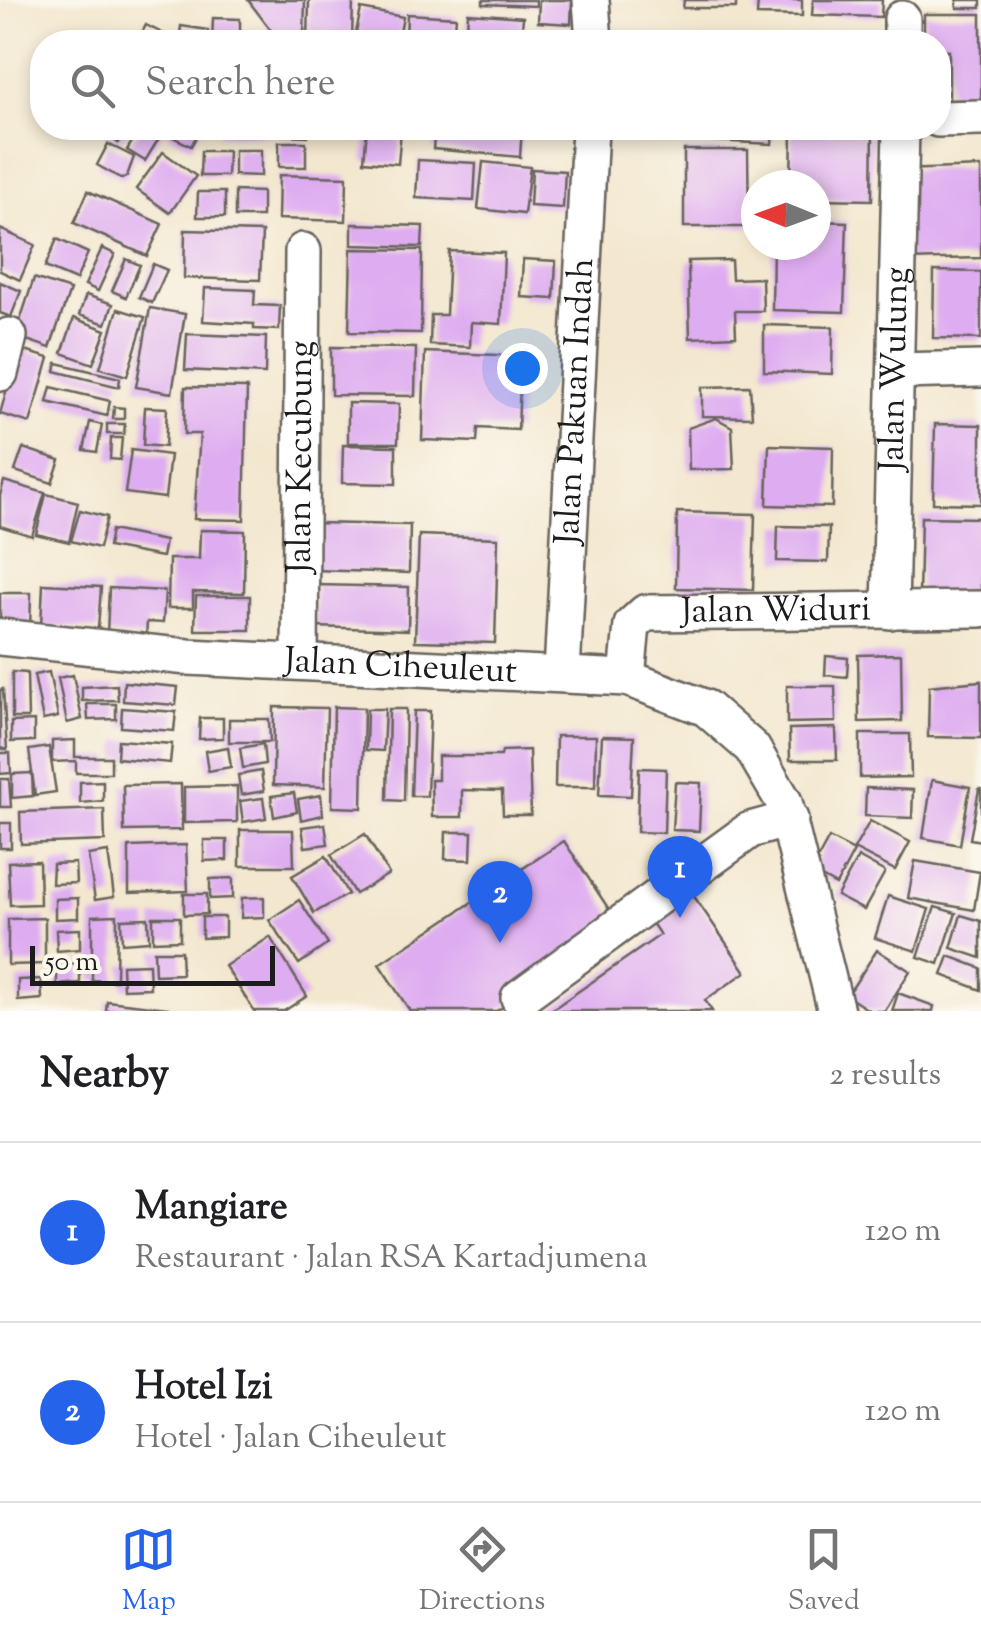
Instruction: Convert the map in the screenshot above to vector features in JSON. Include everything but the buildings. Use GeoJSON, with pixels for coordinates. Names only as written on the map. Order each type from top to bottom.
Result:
{"type":"FeatureCollection","features":[{"type":"Feature","properties":{"kind":"street"},"geometry":{"type":"LineString","coordinates":[[951,119],[981,118]]}},
{"type":"Feature","properties":{"kind":"street","name":"Jalan Pakuan Indah"},"geometry":{"type":"LineString","coordinates":[[562,673],[589,140]]}},
{"type":"Feature","properties":{"kind":"street","name":"Jalan Wulung"},"geometry":{"type":"LineString","coordinates":[[890,611],[900,140]]}},
{"type":"Feature","properties":{"kind":"street","name":"Jalan Kecubung"},"geometry":{"type":"LineString","coordinates":[[300,662],[303,251]]}},
{"type":"Feature","properties":{"kind":"street"},"geometry":{"type":"LineString","coordinates":[[0,374],[10,336]]}},
{"type":"Feature","properties":{"kind":"street"},"geometry":{"type":"LineString","coordinates":[[896,372],[981,369]]}},
{"type":"Feature","properties":{"kind":"street","name":"Jalan Widuri"},"geometry":{"type":"LineString","coordinates":[[627,678],[632,626],[645,613],[981,609]]}},
{"type":"Feature","properties":{"kind":"street","name":"Jalan Ciheuleut"},"geometry":{"type":"LineString","coordinates":[[0,637],[188,656],[627,678],[706,708],[752,748],[781,798]]}},
{"type":"Feature","properties":{"kind":"street"},"geometry":{"type":"LineString","coordinates":[[519,998],[750,830],[781,798]]}},
{"type":"Feature","properties":{"kind":"street"},"geometry":{"type":"LineString","coordinates":[[781,798],[836,1011]]}},
{"type":"Feature","properties":{"kind":"place","name":"Mangiare"},"geometry":{"type":"Point","coordinates":[680,918]}},
{"type":"Feature","properties":{"kind":"place","name":"Hotel Izi"},"geometry":{"type":"Point","coordinates":[500,943]}}]}
